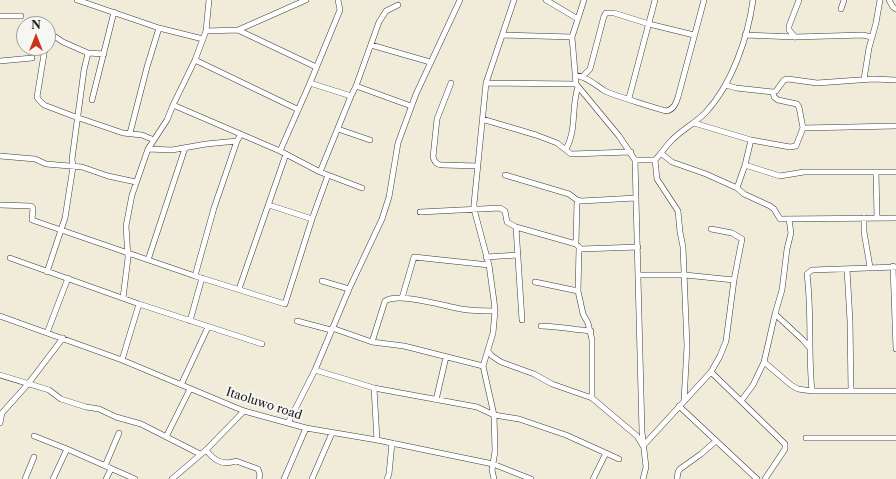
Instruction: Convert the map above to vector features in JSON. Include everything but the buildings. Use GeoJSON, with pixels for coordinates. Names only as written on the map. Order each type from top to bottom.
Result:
{"type":"FeatureCollection","features":[{"type":"Feature","properties":{"kind":"street"},"geometry":{"type":"LineString","coordinates":[[77,0],[159,28],[203,39]]}},
{"type":"Feature","properties":{"kind":"street"},"geometry":{"type":"LineString","coordinates":[[123,298],[128,253],[126,226],[136,182],[148,149],[167,120],[195,60],[206,31],[209,0]]}},
{"type":"Feature","properties":{"kind":"street"},"geometry":{"type":"LineString","coordinates":[[206,31],[238,30],[306,0]]}},
{"type":"Feature","properties":{"kind":"street"},"geometry":{"type":"LineString","coordinates":[[280,151],[340,10],[338,0]]}},
{"type":"Feature","properties":{"kind":"street"},"geometry":{"type":"LineString","coordinates":[[288,423],[314,370],[349,289],[382,219],[389,196],[398,143],[411,106],[430,62],[460,0]]}},
{"type":"Feature","properties":{"kind":"street"},"geometry":{"type":"LineString","coordinates":[[494,479],[492,476],[495,451],[494,415],[483,366],[493,333],[495,311],[489,265],[474,209],[486,83],[514,0]]}},
{"type":"Feature","properties":{"kind":"street"},"geometry":{"type":"LineString","coordinates":[[546,0],[578,19]]}},
{"type":"Feature","properties":{"kind":"street"},"geometry":{"type":"LineString","coordinates":[[566,149],[569,144],[573,128],[577,85],[572,37],[584,0]]}},
{"type":"Feature","properties":{"kind":"street"},"geometry":{"type":"LineString","coordinates":[[629,98],[655,0]]}},
{"type":"Feature","properties":{"kind":"street"},"geometry":{"type":"LineString","coordinates":[[576,75],[583,76],[606,91],[663,111],[673,108],[678,97],[704,0]]}},
{"type":"Feature","properties":{"kind":"street"},"geometry":{"type":"LineString","coordinates":[[635,160],[656,160],[671,141],[694,123],[706,111],[726,85],[745,35],[753,0]]}},
{"type":"Feature","properties":{"kind":"street"},"geometry":{"type":"LineString","coordinates":[[795,38],[789,30],[789,26],[799,0]]}},
{"type":"Feature","properties":{"kind":"street"},"geometry":{"type":"LineString","coordinates":[[841,9],[844,0]]}},
{"type":"Feature","properties":{"kind":"street"},"geometry":{"type":"LineString","coordinates":[[864,80],[871,37],[876,23],[880,0]]}},
{"type":"Feature","properties":{"kind":"street"},"geometry":{"type":"LineString","coordinates":[[889,0],[896,9]]}},
{"type":"Feature","properties":{"kind":"street"},"geometry":{"type":"LineString","coordinates":[[320,172],[356,86],[380,22],[386,12],[398,5]]}},
{"type":"Feature","properties":{"kind":"street"},"geometry":{"type":"LineString","coordinates":[[92,100],[114,12]]}},
{"type":"Feature","properties":{"kind":"street"},"geometry":{"type":"LineString","coordinates":[[583,76],[590,69],[606,13],[614,13],[648,24],[694,35]]}},
{"type":"Feature","properties":{"kind":"street"},"geometry":{"type":"LineString","coordinates":[[0,16],[16,16]]}},
{"type":"Feature","properties":{"kind":"street"},"geometry":{"type":"LineString","coordinates":[[130,133],[159,28]]}},
{"type":"Feature","properties":{"kind":"street"},"geometry":{"type":"LineString","coordinates":[[238,30],[316,67]]}},
{"type":"Feature","properties":{"kind":"street"},"geometry":{"type":"LineString","coordinates":[[503,35],[572,37]]}},
{"type":"Feature","properties":{"kind":"street"},"geometry":{"type":"LineString","coordinates":[[745,35],[795,38],[862,35],[871,37]]}},
{"type":"Feature","properties":{"kind":"street"},"geometry":{"type":"LineString","coordinates":[[56,36],[64,42],[88,53],[104,54]]}},
{"type":"Feature","properties":{"kind":"street"},"geometry":{"type":"LineString","coordinates":[[372,45],[430,62]]}},
{"type":"Feature","properties":{"kind":"street"},"geometry":{"type":"LineString","coordinates":[[47,272],[65,218],[73,167],[72,158],[84,70],[88,53]]}},
{"type":"Feature","properties":{"kind":"street"},"geometry":{"type":"LineString","coordinates":[[44,56],[37,97],[44,105],[123,133],[142,135],[154,140]]}},
{"type":"Feature","properties":{"kind":"street"},"geometry":{"type":"LineString","coordinates":[[0,61],[32,58]]}},
{"type":"Feature","properties":{"kind":"street"},"geometry":{"type":"LineString","coordinates":[[195,60],[297,109]]}},
{"type":"Feature","properties":{"kind":"street"},"geometry":{"type":"LineString","coordinates":[[726,85],[736,88],[773,92],[776,91],[784,80],[788,79],[817,82],[896,80]]}},
{"type":"Feature","properties":{"kind":"street"},"geometry":{"type":"LineString","coordinates":[[310,83],[351,96]]}},
{"type":"Feature","properties":{"kind":"street"},"geometry":{"type":"LineString","coordinates":[[451,83],[436,119],[433,157],[438,165],[478,166]]}},
{"type":"Feature","properties":{"kind":"street"},"geometry":{"type":"LineString","coordinates":[[486,83],[577,85],[631,152],[635,160],[643,446],[646,467],[642,479]]}},
{"type":"Feature","properties":{"kind":"street"},"geometry":{"type":"LineString","coordinates":[[356,86],[411,106]]}},
{"type":"Feature","properties":{"kind":"street"},"geometry":{"type":"LineString","coordinates":[[694,123],[751,140],[790,147],[796,146],[804,128],[799,107],[797,104],[778,100],[774,97],[773,92]]}},
{"type":"Feature","properties":{"kind":"street"},"geometry":{"type":"LineString","coordinates":[[173,105],[280,151],[320,172],[362,188]]}},
{"type":"Feature","properties":{"kind":"street"},"geometry":{"type":"LineString","coordinates":[[482,119],[536,135],[557,143],[571,154],[575,155],[631,152]]}},
{"type":"Feature","properties":{"kind":"street"},"geometry":{"type":"LineString","coordinates":[[804,128],[896,126]]}},
{"type":"Feature","properties":{"kind":"street"},"geometry":{"type":"LineString","coordinates":[[338,129],[370,140]]}},
{"type":"Feature","properties":{"kind":"street"},"geometry":{"type":"LineString","coordinates":[[195,276],[214,208],[237,141],[241,134]]}},
{"type":"Feature","properties":{"kind":"street"},"geometry":{"type":"LineString","coordinates":[[737,188],[745,166],[751,140]]}},
{"type":"Feature","properties":{"kind":"street"},"geometry":{"type":"LineString","coordinates":[[148,149],[172,150],[237,141]]}},
{"type":"Feature","properties":{"kind":"street"},"geometry":{"type":"LineString","coordinates":[[148,260],[185,148]]}},
{"type":"Feature","properties":{"kind":"street"},"geometry":{"type":"LineString","coordinates":[[239,289],[286,154]]}},
{"type":"Feature","properties":{"kind":"street"},"geometry":{"type":"LineString","coordinates":[[662,154],[672,162],[706,174],[737,188],[744,194],[770,206],[774,209],[780,219],[896,218]]}},
{"type":"Feature","properties":{"kind":"street"},"geometry":{"type":"LineString","coordinates":[[0,156],[35,159],[46,164],[82,168],[108,176],[136,182]]}},
{"type":"Feature","properties":{"kind":"street"},"geometry":{"type":"LineString","coordinates":[[656,160],[657,178],[678,212],[680,232],[684,247],[687,346],[684,401]]}},
{"type":"Feature","properties":{"kind":"street"},"geometry":{"type":"LineString","coordinates":[[745,166],[780,176],[804,172],[896,172]]}},
{"type":"Feature","properties":{"kind":"street"},"geometry":{"type":"LineString","coordinates":[[876,172],[878,218]]}},
{"type":"Feature","properties":{"kind":"street"},"geometry":{"type":"LineString","coordinates":[[0,205],[31,206],[33,208],[32,220],[195,276],[285,304],[312,219],[328,175]]}},
{"type":"Feature","properties":{"kind":"street"},"geometry":{"type":"LineString","coordinates":[[505,175],[569,194],[577,200],[603,201],[636,198]]}},
{"type":"Feature","properties":{"kind":"street"},"geometry":{"type":"LineString","coordinates":[[577,200],[578,291],[583,314],[591,331],[592,398]]}},
{"type":"Feature","properties":{"kind":"street"},"geometry":{"type":"LineString","coordinates":[[269,205],[312,219]]}},
{"type":"Feature","properties":{"kind":"street"},"geometry":{"type":"LineString","coordinates":[[420,212],[502,208],[505,211],[508,222],[516,227],[577,246],[584,250],[638,247]]}},
{"type":"Feature","properties":{"kind":"street"},"geometry":{"type":"LineString","coordinates":[[864,218],[864,232],[870,267]]}},
{"type":"Feature","properties":{"kind":"street"},"geometry":{"type":"LineString","coordinates":[[741,401],[753,385],[764,362],[774,314],[782,290],[787,249],[791,233],[789,220]]}},
{"type":"Feature","properties":{"kind":"street"},"geometry":{"type":"LineString","coordinates":[[516,227],[522,320]]}},
{"type":"Feature","properties":{"kind":"street"},"geometry":{"type":"LineString","coordinates":[[643,446],[711,372],[726,341],[734,280],[742,239],[732,233],[711,229]]}},
{"type":"Feature","properties":{"kind":"street"},"geometry":{"type":"LineString","coordinates":[[486,257],[518,254]]}},
{"type":"Feature","properties":{"kind":"street"},"geometry":{"type":"LineString","coordinates":[[402,298],[414,257],[489,265]]}},
{"type":"Feature","properties":{"kind":"street"},"geometry":{"type":"LineString","coordinates":[[10,258],[139,304],[262,344]]}},
{"type":"Feature","properties":{"kind":"street"},"geometry":{"type":"LineString","coordinates":[[812,391],[810,296],[807,274],[812,270],[894,267],[896,348]]}},
{"type":"Feature","properties":{"kind":"street"},"geometry":{"type":"LineString","coordinates":[[847,269],[850,320],[850,391]]}},
{"type":"Feature","properties":{"kind":"street"},"geometry":{"type":"LineString","coordinates":[[638,275],[685,276],[734,280]]}},
{"type":"Feature","properties":{"kind":"street"},"geometry":{"type":"LineString","coordinates":[[47,333],[68,278]]}},
{"type":"Feature","properties":{"kind":"street"},"geometry":{"type":"LineString","coordinates":[[190,321],[202,278]]}},
{"type":"Feature","properties":{"kind":"street"},"geometry":{"type":"LineString","coordinates":[[322,281],[349,289]]}},
{"type":"Feature","properties":{"kind":"street"},"geometry":{"type":"LineString","coordinates":[[535,282],[578,291]]}},
{"type":"Feature","properties":{"kind":"street"},"geometry":{"type":"LineString","coordinates":[[372,342],[385,301],[388,300],[402,298],[429,302],[462,310],[495,311]]}},
{"type":"Feature","properties":{"kind":"street"},"geometry":{"type":"LineString","coordinates":[[122,360],[139,304]]}},
{"type":"Feature","properties":{"kind":"street"},"geometry":{"type":"LineString","coordinates":[[774,314],[810,348]]}},
{"type":"Feature","properties":{"kind":"street","name":"Itaoluwo road"},"geometry":{"type":"LineString","coordinates":[[0,316],[122,360],[244,411],[306,428],[377,440],[493,464],[531,479]]}},
{"type":"Feature","properties":{"kind":"street"},"geometry":{"type":"LineString","coordinates":[[297,321],[332,329],[372,342],[404,346],[483,366]]}},
{"type":"Feature","properties":{"kind":"street"},"geometry":{"type":"LineString","coordinates":[[541,326],[559,326],[591,331]]}},
{"type":"Feature","properties":{"kind":"street"},"geometry":{"type":"LineString","coordinates":[[180,385],[208,327]]}},
{"type":"Feature","properties":{"kind":"street"},"geometry":{"type":"LineString","coordinates":[[0,423],[1,412],[28,384],[63,338]]}},
{"type":"Feature","properties":{"kind":"street"},"geometry":{"type":"LineString","coordinates":[[488,351],[492,356],[501,362],[534,374],[552,384],[592,398],[637,436],[643,446]]}},
{"type":"Feature","properties":{"kind":"street"},"geometry":{"type":"LineString","coordinates":[[436,400],[446,357]]}},
{"type":"Feature","properties":{"kind":"street"},"geometry":{"type":"LineString","coordinates":[[764,362],[791,385],[798,388],[812,391],[896,391]]}},
{"type":"Feature","properties":{"kind":"street"},"geometry":{"type":"LineString","coordinates":[[314,370],[374,388],[477,407],[494,415],[519,419],[560,433],[619,459]]}},
{"type":"Feature","properties":{"kind":"street"},"geometry":{"type":"LineString","coordinates":[[711,372],[786,446],[780,458],[765,479]]}},
{"type":"Feature","properties":{"kind":"street"},"geometry":{"type":"LineString","coordinates":[[0,375],[49,390],[61,399],[103,410],[111,415],[141,424],[200,454]]}},
{"type":"Feature","properties":{"kind":"street"},"geometry":{"type":"LineString","coordinates":[[374,388],[377,440]]}},
{"type":"Feature","properties":{"kind":"street"},"geometry":{"type":"LineString","coordinates":[[166,436],[190,389]]}},
{"type":"Feature","properties":{"kind":"street"},"geometry":{"type":"LineString","coordinates":[[679,406],[757,479]]}},
{"type":"Feature","properties":{"kind":"street"},"geometry":{"type":"LineString","coordinates":[[172,479],[206,450],[244,411]]}},
{"type":"Feature","properties":{"kind":"street"},"geometry":{"type":"LineString","coordinates":[[284,479],[306,428]]}},
{"type":"Feature","properties":{"kind":"street"},"geometry":{"type":"LineString","coordinates":[[105,466],[119,433]]}},
{"type":"Feature","properties":{"kind":"street"},"geometry":{"type":"LineString","coordinates":[[312,479],[332,433]]}},
{"type":"Feature","properties":{"kind":"street"},"geometry":{"type":"LineString","coordinates":[[34,436],[135,479]]}},
{"type":"Feature","properties":{"kind":"street"},"geometry":{"type":"LineString","coordinates":[[806,438],[896,438]]}},
{"type":"Feature","properties":{"kind":"street"},"geometry":{"type":"LineString","coordinates":[[677,479],[680,469],[716,440]]}},
{"type":"Feature","properties":{"kind":"street"},"geometry":{"type":"LineString","coordinates":[[390,477],[392,443]]}},
{"type":"Feature","properties":{"kind":"street"},"geometry":{"type":"LineString","coordinates":[[52,479],[67,449]]}},
{"type":"Feature","properties":{"kind":"street"},"geometry":{"type":"LineString","coordinates":[[206,450],[213,459],[218,462],[229,464],[236,461],[258,469],[260,475],[259,479]]}},
{"type":"Feature","properties":{"kind":"street"},"geometry":{"type":"LineString","coordinates":[[593,479],[606,453]]}},
{"type":"Feature","properties":{"kind":"street"},"geometry":{"type":"LineString","coordinates":[[25,479],[34,457]]}},
{"type":"Feature","properties":{"kind":"street"},"geometry":{"type":"LineString","coordinates":[[106,479],[111,469]]}}]}
